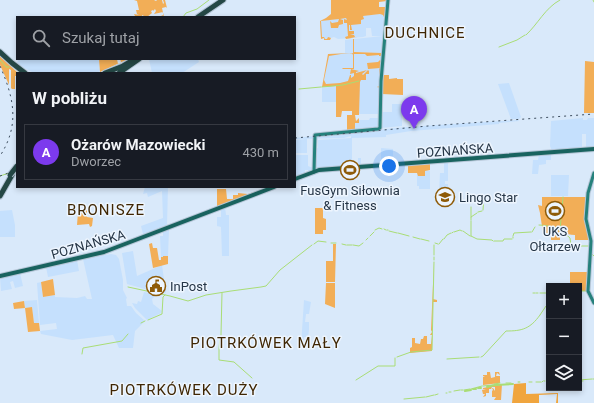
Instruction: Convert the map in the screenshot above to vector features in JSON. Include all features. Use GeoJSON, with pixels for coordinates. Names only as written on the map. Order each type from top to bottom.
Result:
{"type":"FeatureCollection","features":[{"type":"Feature","properties":{"kind":"highway"},"geometry":{"type":"LineString","coordinates":[[195,16],[219,0]]}},
{"type":"Feature","properties":{"kind":"highway"},"geometry":{"type":"LineString","coordinates":[[199,16],[223,0]]}},
{"type":"Feature","properties":{"kind":"highway"},"geometry":{"type":"LineString","coordinates":[[3,56],[23,72]]}},
{"type":"Feature","properties":{"kind":"highway"},"geometry":{"type":"LineString","coordinates":[[107,72],[135,60]]}},
{"type":"Feature","properties":{"kind":"highway"},"geometry":{"type":"LineString","coordinates":[[117,72],[135,60]]}},
{"type":"Feature","properties":{"kind":"highway"},"geometry":{"type":"LineString","coordinates":[[121,72],[136,60]]}},
{"type":"Feature","properties":{"kind":"highway"},"geometry":{"type":"LineString","coordinates":[[0,192],[16,168]]}},
{"type":"Feature","properties":{"kind":"highway"},"geometry":{"type":"LineString","coordinates":[[0,196],[11,175]]}},
{"type":"Feature","properties":{"kind":"main road"},"geometry":{"type":"LineString","coordinates":[[314,172],[314,136],[318,134],[380,129],[382,77],[388,0]]}},
{"type":"Feature","properties":{"kind":"main road","name":"POZNAŃSKA"},"geometry":{"type":"LineString","coordinates":[[296,179],[314,172],[331,169],[594,149]]}},
{"type":"Feature","properties":{"kind":"main road"},"geometry":{"type":"LineString","coordinates":[[594,173],[588,191],[586,219],[591,247],[588,291],[594,303]]}},
{"type":"Feature","properties":{"kind":"main road","name":"POZNAŃSKA"},"geometry":{"type":"LineString","coordinates":[[0,275],[100,252],[271,188]]}},
{"type":"Feature","properties":{"kind":"shaded area"},"geometry":{"type":"Polygon","coordinates":[[[134,0],[162,0],[163,4],[163,0],[165,0],[167,8],[162,8],[163,12],[154,14],[156,11],[155,9],[151,11],[152,13],[148,16],[135,16],[134,14],[139,15],[137,14],[136,10],[139,10],[137,1],[134,0]]]}},
{"type":"Feature","properties":{"kind":"shaded area"},"geometry":{"type":"Polygon","coordinates":[[[331,0],[387,1],[379,2],[379,7],[386,7],[384,17],[380,14],[363,16],[364,19],[361,20],[361,24],[351,25],[352,30],[350,30],[349,25],[349,31],[354,31],[354,34],[350,35],[354,35],[355,37],[350,38],[358,37],[346,39],[345,37],[348,36],[347,23],[344,23],[344,19],[347,20],[346,18],[340,19],[343,20],[343,24],[339,25],[338,28],[331,28],[330,21],[332,23],[338,22],[339,19],[321,21],[322,37],[324,37],[325,39],[328,37],[331,38],[330,40],[324,40],[324,38],[321,39],[320,21],[331,14],[331,0]]]}},
{"type":"Feature","properties":{"kind":"shaded area"},"geometry":{"type":"Polygon","coordinates":[[[386,13],[382,53],[354,52],[354,39],[383,36],[372,36],[371,28],[366,28],[366,36],[363,37],[338,39],[334,37],[324,40],[324,38],[321,39],[320,21],[386,13]]]}},
{"type":"Feature","properties":{"kind":"shaded area"},"geometry":{"type":"Polygon","coordinates":[[[353,39],[353,53],[382,54],[379,114],[359,114],[359,80],[343,84],[323,85],[329,54],[345,53],[345,40],[353,39]]]}},
{"type":"Feature","properties":{"kind":"shaded area"},"geometry":{"type":"Polygon","coordinates":[[[353,39],[354,52],[382,53],[380,88],[377,87],[379,86],[380,68],[368,69],[367,63],[381,61],[381,56],[354,54],[354,69],[343,69],[342,68],[353,68],[353,39]]]}},
{"type":"Feature","properties":{"kind":"shaded area"},"geometry":{"type":"Polygon","coordinates":[[[351,53],[329,56],[324,80],[326,84],[348,81],[350,75],[351,78],[354,76],[354,73],[350,74],[351,69],[359,71],[356,73],[367,70],[362,74],[363,75],[368,70],[369,74],[366,74],[366,80],[361,80],[360,82],[359,115],[355,115],[356,121],[359,118],[359,123],[355,123],[355,130],[347,131],[347,115],[352,115],[352,111],[342,111],[341,117],[336,117],[336,86],[322,87],[328,54],[351,53]]]}},
{"type":"Feature","properties":{"kind":"shaded area"},"geometry":{"type":"Polygon","coordinates":[[[0,56],[17,72],[15,76],[15,89],[11,88],[11,70],[9,69],[9,85],[0,65],[0,56]]]}},
{"type":"Feature","properties":{"kind":"shaded area"},"geometry":{"type":"Polygon","coordinates":[[[18,60],[99,60],[100,71],[32,72],[17,63],[18,60]]]}},
{"type":"Feature","properties":{"kind":"shaded area"},"geometry":{"type":"Polygon","coordinates":[[[99,60],[117,60],[118,64],[100,72],[99,60]]]}},
{"type":"Feature","properties":{"kind":"shaded area"},"geometry":{"type":"Polygon","coordinates":[[[149,60],[198,60],[199,62],[184,72],[152,72],[149,60]]]}},
{"type":"Feature","properties":{"kind":"shaded area"},"geometry":{"type":"Polygon","coordinates":[[[585,61],[594,62],[594,113],[584,113],[585,61]]]}},
{"type":"Feature","properties":{"kind":"shaded area"},"geometry":{"type":"Polygon","coordinates":[[[383,75],[389,75],[389,79],[403,79],[403,95],[382,94],[383,75]]]}},
{"type":"Feature","properties":{"kind":"shaded area"},"geometry":{"type":"Polygon","coordinates":[[[509,83],[521,117],[519,119],[511,119],[498,84],[509,83]]]}},
{"type":"Feature","properties":{"kind":"shaded area"},"geometry":{"type":"Polygon","coordinates":[[[336,86],[336,102],[322,102],[322,88],[336,86]]]}},
{"type":"Feature","properties":{"kind":"shaded area"},"geometry":{"type":"Polygon","coordinates":[[[392,104],[402,104],[402,126],[381,128],[382,112],[392,112],[392,104]]]}},
{"type":"Feature","properties":{"kind":"shaded area"},"geometry":{"type":"Polygon","coordinates":[[[370,118],[380,118],[380,128],[355,130],[355,123],[358,123],[359,120],[369,120],[370,118]]]}},
{"type":"Feature","properties":{"kind":"shaded area"},"geometry":{"type":"Polygon","coordinates":[[[583,118],[583,120],[587,120],[588,118],[594,118],[594,148],[586,148],[586,134],[582,134],[582,149],[552,151],[550,146],[551,121],[583,118]]]}},
{"type":"Feature","properties":{"kind":"shaded area"},"geometry":{"type":"Polygon","coordinates":[[[519,121],[411,131],[386,135],[386,137],[351,138],[351,136],[344,138],[296,139],[407,127],[519,121]]]}},
{"type":"Feature","properties":{"kind":"shaded area"},"geometry":{"type":"Polygon","coordinates":[[[352,138],[352,164],[358,164],[358,158],[361,158],[361,166],[315,169],[314,149],[318,148],[318,140],[352,138]]]}},
{"type":"Feature","properties":{"kind":"shaded area"},"geometry":{"type":"Polygon","coordinates":[[[307,139],[307,153],[296,153],[296,140],[307,139]]]}},
{"type":"Feature","properties":{"kind":"shaded area"},"geometry":{"type":"Polygon","coordinates":[[[381,148],[393,149],[393,163],[381,164],[381,148]]]}},
{"type":"Feature","properties":{"kind":"shaded area"},"geometry":{"type":"Polygon","coordinates":[[[539,154],[551,154],[551,160],[546,160],[546,164],[539,165],[538,174],[532,174],[533,160],[538,160],[539,154]]]}},
{"type":"Feature","properties":{"kind":"shaded area"},"geometry":{"type":"Polygon","coordinates":[[[296,155],[308,155],[308,166],[313,168],[312,171],[308,172],[308,170],[305,170],[305,174],[296,178],[296,155]]]}},
{"type":"Feature","properties":{"kind":"shaded area"},"geometry":{"type":"Polygon","coordinates":[[[448,161],[448,181],[445,181],[445,184],[448,184],[448,194],[439,193],[440,173],[444,173],[444,162],[448,161]]]}},
{"type":"Feature","properties":{"kind":"shaded area"},"geometry":{"type":"Polygon","coordinates":[[[430,163],[430,170],[425,171],[425,176],[418,176],[417,173],[408,173],[408,165],[430,163]]]}},
{"type":"Feature","properties":{"kind":"shaded area"},"geometry":{"type":"Polygon","coordinates":[[[417,171],[430,171],[430,189],[419,189],[419,186],[417,186],[417,171]]]}},
{"type":"Feature","properties":{"kind":"shaded area"},"geometry":{"type":"Polygon","coordinates":[[[551,175],[569,175],[568,196],[551,196],[551,175]]]}},
{"type":"Feature","properties":{"kind":"shaded area"},"geometry":{"type":"Polygon","coordinates":[[[145,188],[168,188],[167,225],[143,234],[141,226],[163,218],[162,191],[148,197],[147,193],[143,194],[145,188]]]}},
{"type":"Feature","properties":{"kind":"shaded area"},"geometry":{"type":"Polygon","coordinates":[[[217,189],[226,189],[227,199],[233,199],[233,195],[238,195],[238,193],[248,194],[263,189],[217,207],[217,189]]]}},
{"type":"Feature","properties":{"kind":"shaded area"},"geometry":{"type":"Polygon","coordinates":[[[542,197],[587,197],[586,220],[590,240],[575,240],[575,235],[560,233],[560,240],[551,240],[551,233],[543,233],[538,205],[542,206],[542,197]]]}},
{"type":"Feature","properties":{"kind":"shaded area"},"geometry":{"type":"Polygon","coordinates":[[[225,207],[226,215],[229,215],[229,256],[222,256],[221,227],[217,226],[217,217],[221,217],[221,209],[225,207]]]}},
{"type":"Feature","properties":{"kind":"shaded area"},"geometry":{"type":"Polygon","coordinates":[[[315,208],[323,208],[323,218],[326,219],[326,230],[323,230],[323,234],[315,234],[315,208]]]}},
{"type":"Feature","properties":{"kind":"shaded area"},"geometry":{"type":"Polygon","coordinates":[[[12,210],[15,225],[15,237],[0,237],[0,211],[12,210]]]}},
{"type":"Feature","properties":{"kind":"shaded area"},"geometry":{"type":"Polygon","coordinates":[[[82,210],[87,210],[87,217],[93,218],[92,226],[90,227],[89,224],[77,225],[78,212],[81,212],[82,210]]]}},
{"type":"Feature","properties":{"kind":"shaded area"},"geometry":{"type":"Polygon","coordinates":[[[169,230],[168,256],[161,257],[160,236],[163,236],[163,232],[169,230]]]}},
{"type":"Feature","properties":{"kind":"shaded area"},"geometry":{"type":"Polygon","coordinates":[[[152,243],[153,248],[157,248],[159,260],[161,260],[161,257],[163,256],[168,256],[168,264],[153,268],[149,244],[152,243]]]}},
{"type":"Feature","properties":{"kind":"shaded area"},"geometry":{"type":"Polygon","coordinates":[[[333,244],[336,244],[335,282],[326,282],[326,261],[333,261],[333,244]]]}},
{"type":"Feature","properties":{"kind":"shaded area"},"geometry":{"type":"Polygon","coordinates":[[[133,251],[137,276],[162,265],[166,293],[127,284],[122,253],[133,251]]]}},
{"type":"Feature","properties":{"kind":"shaded area"},"geometry":{"type":"Polygon","coordinates":[[[111,254],[116,255],[119,259],[123,280],[123,290],[127,298],[127,306],[131,306],[145,321],[135,331],[133,348],[119,348],[113,335],[72,340],[41,334],[40,331],[57,329],[56,323],[40,325],[37,283],[41,282],[43,297],[55,295],[55,297],[77,298],[85,296],[87,299],[92,299],[83,259],[111,254]]]}},
{"type":"Feature","properties":{"kind":"shaded area"},"geometry":{"type":"Polygon","coordinates":[[[77,260],[79,271],[48,277],[46,267],[77,260]]]}},
{"type":"Feature","properties":{"kind":"shaded area"},"geometry":{"type":"Polygon","coordinates":[[[434,261],[433,299],[437,300],[437,302],[433,302],[432,351],[410,353],[412,338],[415,338],[415,343],[420,344],[421,339],[423,339],[424,336],[427,336],[427,344],[431,344],[432,335],[430,335],[432,332],[434,261]]]}},
{"type":"Feature","properties":{"kind":"shaded area"},"geometry":{"type":"Polygon","coordinates":[[[570,272],[589,272],[588,291],[582,291],[582,283],[570,283],[570,272]]]}},
{"type":"Feature","properties":{"kind":"shaded area"},"geometry":{"type":"Polygon","coordinates":[[[20,273],[23,286],[15,288],[13,281],[10,282],[12,289],[1,291],[0,277],[20,273]]]}},
{"type":"Feature","properties":{"kind":"shaded area"},"geometry":{"type":"Polygon","coordinates":[[[53,279],[55,295],[43,297],[41,282],[53,279]]]}},
{"type":"Feature","properties":{"kind":"shaded area"},"geometry":{"type":"Polygon","coordinates":[[[326,283],[335,283],[335,308],[325,304],[326,283]]]}},
{"type":"Feature","properties":{"kind":"shaded area"},"geometry":{"type":"Polygon","coordinates":[[[144,292],[157,294],[152,299],[153,304],[162,311],[161,313],[147,320],[132,303],[137,304],[138,301],[141,302],[144,292]]]}},
{"type":"Feature","properties":{"kind":"shaded area"},"geometry":{"type":"Polygon","coordinates":[[[37,300],[39,323],[34,323],[32,307],[25,308],[24,301],[37,300]]]}},
{"type":"Feature","properties":{"kind":"shaded area"},"geometry":{"type":"Polygon","coordinates":[[[304,300],[311,302],[309,314],[306,314],[305,322],[309,322],[308,337],[304,337],[303,346],[301,346],[304,300]]]}},
{"type":"Feature","properties":{"kind":"shaded area"},"geometry":{"type":"Polygon","coordinates":[[[24,301],[25,308],[14,309],[13,303],[24,301]]]}},
{"type":"Feature","properties":{"kind":"shaded area"},"geometry":{"type":"Polygon","coordinates":[[[32,307],[34,323],[39,323],[40,331],[28,332],[25,308],[32,307]]]}},
{"type":"Feature","properties":{"kind":"shaded area"},"geometry":{"type":"Polygon","coordinates":[[[487,372],[490,372],[491,378],[495,377],[495,372],[499,372],[500,375],[497,373],[496,376],[500,376],[500,383],[483,385],[483,377],[485,376],[483,375],[487,375],[487,372]]]}},
{"type":"Feature","properties":{"kind":"shaded area"},"geometry":{"type":"Polygon","coordinates":[[[526,383],[526,394],[558,393],[558,403],[556,403],[557,394],[539,395],[539,403],[512,403],[514,384],[526,383]]]}},
{"type":"Feature","properties":{"kind":"shaded area"},"geometry":{"type":"Polygon","coordinates":[[[502,384],[501,400],[494,400],[496,397],[492,397],[492,388],[495,391],[495,387],[492,387],[489,389],[489,393],[486,393],[486,396],[483,397],[485,394],[483,394],[482,390],[486,389],[483,388],[502,384]]]}},
{"type":"Feature","properties":{"kind":"waterway"},"geometry":{"type":"LineString","coordinates":[[184,16],[186,13],[197,9],[209,0]]}},
{"type":"Feature","properties":{"kind":"waterway"},"geometry":{"type":"LineString","coordinates":[[526,35],[550,7],[560,0]]}},
{"type":"Feature","properties":{"kind":"waterway"},"geometry":{"type":"LineString","coordinates":[[499,47],[525,35]]}},
{"type":"Feature","properties":{"kind":"waterway"},"geometry":{"type":"LineString","coordinates":[[0,60],[6,67],[9,67]]}},
{"type":"Feature","properties":{"kind":"waterway"},"geometry":{"type":"LineString","coordinates":[[322,87],[343,85],[359,81]]}},
{"type":"Feature","properties":{"kind":"waterway"},"geometry":{"type":"LineString","coordinates":[[299,89],[321,87]]}},
{"type":"Feature","properties":{"kind":"waterway"},"geometry":{"type":"LineString","coordinates":[[0,176],[9,173]]}},
{"type":"Feature","properties":{"kind":"waterway"},"geometry":{"type":"LineString","coordinates":[[483,210],[484,197]]}},
{"type":"Feature","properties":{"kind":"waterway"},"geometry":{"type":"LineString","coordinates":[[560,230],[563,197]]}},
{"type":"Feature","properties":{"kind":"waterway"},"geometry":{"type":"LineString","coordinates":[[471,207],[471,217]]}},
{"type":"Feature","properties":{"kind":"waterway"},"geometry":{"type":"LineString","coordinates":[[478,212],[482,211]]}},
{"type":"Feature","properties":{"kind":"waterway"},"geometry":{"type":"LineString","coordinates":[[471,220],[471,217],[477,213]]}},
{"type":"Feature","properties":{"kind":"waterway"},"geometry":{"type":"LineString","coordinates":[[471,221],[471,236]]}},
{"type":"Feature","properties":{"kind":"waterway"},"geometry":{"type":"LineString","coordinates":[[539,225],[560,230],[570,238],[571,246],[589,246]]}},
{"type":"Feature","properties":{"kind":"waterway"},"geometry":{"type":"LineString","coordinates":[[532,232],[535,227]]}},
{"type":"Feature","properties":{"kind":"waterway"},"geometry":{"type":"LineString","coordinates":[[375,230],[379,228],[382,229]]}},
{"type":"Feature","properties":{"kind":"waterway"},"geometry":{"type":"LineString","coordinates":[[454,232],[460,230],[462,231]]}},
{"type":"Feature","properties":{"kind":"waterway"},"geometry":{"type":"LineString","coordinates":[[389,231],[397,233]]}},
{"type":"Feature","properties":{"kind":"waterway"},"geometry":{"type":"LineString","coordinates":[[463,231],[470,236]]}},
{"type":"Feature","properties":{"kind":"waterway"},"geometry":{"type":"LineString","coordinates":[[370,236],[374,232]]}},
{"type":"Feature","properties":{"kind":"waterway"},"geometry":{"type":"LineString","coordinates":[[513,236],[514,233],[531,232]]}},
{"type":"Feature","properties":{"kind":"waterway"},"geometry":{"type":"LineString","coordinates":[[398,233],[409,236]]}},
{"type":"Feature","properties":{"kind":"waterway"},"geometry":{"type":"LineString","coordinates":[[444,239],[451,233]]}},
{"type":"Feature","properties":{"kind":"waterway"},"geometry":{"type":"LineString","coordinates":[[471,236],[477,239],[493,241]]}},
{"type":"Feature","properties":{"kind":"waterway"},"geometry":{"type":"LineString","coordinates":[[413,237],[420,239]]}},
{"type":"Feature","properties":{"kind":"waterway"},"geometry":{"type":"LineString","coordinates":[[421,239],[429,241]]}},
{"type":"Feature","properties":{"kind":"waterway"},"geometry":{"type":"LineString","coordinates":[[439,244],[443,239]]}},
{"type":"Feature","properties":{"kind":"waterway"},"geometry":{"type":"LineString","coordinates":[[494,241],[512,239]]}},
{"type":"Feature","properties":{"kind":"waterway"},"geometry":{"type":"LineString","coordinates":[[314,244],[318,241],[326,242]]}},
{"type":"Feature","properties":{"kind":"waterway"},"geometry":{"type":"LineString","coordinates":[[331,243],[336,243]]}},
{"type":"Feature","properties":{"kind":"waterway"},"geometry":{"type":"LineString","coordinates":[[353,245],[359,246],[363,243]]}},
{"type":"Feature","properties":{"kind":"waterway"},"geometry":{"type":"LineString","coordinates":[[342,244],[346,245]]}},
{"type":"Feature","properties":{"kind":"waterway"},"geometry":{"type":"LineString","coordinates":[[128,287],[188,301],[206,295],[266,286],[280,270],[312,245]]}},
{"type":"Feature","properties":{"kind":"waterway"},"geometry":{"type":"LineString","coordinates":[[347,245],[352,245]]}},
{"type":"Feature","properties":{"kind":"waterway"},"geometry":{"type":"LineString","coordinates":[[434,245],[434,255]]}},
{"type":"Feature","properties":{"kind":"waterway"},"geometry":{"type":"LineString","coordinates":[[591,253],[594,256]]}},
{"type":"Feature","properties":{"kind":"waterway"},"geometry":{"type":"LineString","coordinates":[[397,357],[411,352],[432,350],[434,262]]}},
{"type":"Feature","properties":{"kind":"waterway"},"geometry":{"type":"LineString","coordinates":[[582,291],[587,291]]}},
{"type":"Feature","properties":{"kind":"waterway"},"geometry":{"type":"LineString","coordinates":[[221,335],[222,293]]}},
{"type":"Feature","properties":{"kind":"waterway"},"geometry":{"type":"LineString","coordinates":[[540,293],[546,293]]}},
{"type":"Feature","properties":{"kind":"waterway"},"geometry":{"type":"LineString","coordinates":[[148,320],[162,314],[163,297],[165,295]]}},
{"type":"Feature","properties":{"kind":"waterway"},"geometry":{"type":"LineString","coordinates":[[540,315],[546,306]]}},
{"type":"Feature","properties":{"kind":"waterway"},"geometry":{"type":"LineString","coordinates":[[481,357],[506,331],[521,330],[533,323],[540,315]]}},
{"type":"Feature","properties":{"kind":"waterway"},"geometry":{"type":"LineString","coordinates":[[141,323],[145,321]]}},
{"type":"Feature","properties":{"kind":"waterway"},"geometry":{"type":"LineString","coordinates":[[82,354],[83,348],[122,341],[128,334]]}},
{"type":"Feature","properties":{"kind":"waterway"},"geometry":{"type":"LineString","coordinates":[[220,337],[219,360],[234,362],[252,378]]}},
{"type":"Feature","properties":{"kind":"waterway"},"geometry":{"type":"LineString","coordinates":[[447,359],[479,357]]}},
{"type":"Feature","properties":{"kind":"waterway"},"geometry":{"type":"LineString","coordinates":[[356,380],[378,366],[395,366],[395,358]]}},
{"type":"Feature","properties":{"kind":"waterway"},"geometry":{"type":"LineString","coordinates":[[582,380],[592,379]]}},
{"type":"Feature","properties":{"kind":"waterway"},"geometry":{"type":"LineString","coordinates":[[536,382],[541,382]]}},
{"type":"Feature","properties":{"kind":"waterway"},"geometry":{"type":"LineString","coordinates":[[494,384],[500,383]]}},
{"type":"Feature","properties":{"kind":"waterway"},"geometry":{"type":"LineString","coordinates":[[506,383],[511,383]]}},
{"type":"Feature","properties":{"kind":"waterway"},"geometry":{"type":"LineString","coordinates":[[496,385],[513,384]]}},
{"type":"Feature","properties":{"kind":"waterway"},"geometry":{"type":"LineString","coordinates":[[483,386],[493,385]]}},
{"type":"Feature","properties":{"kind":"waterway"},"geometry":{"type":"LineString","coordinates":[[487,387],[495,385]]}},
{"type":"Feature","properties":{"kind":"waterway"},"geometry":{"type":"LineString","coordinates":[[471,389],[482,386]]}},
{"type":"Feature","properties":{"kind":"waterway"},"geometry":{"type":"LineString","coordinates":[[464,390],[470,389]]}},
{"type":"Feature","properties":{"kind":"waterway"},"geometry":{"type":"LineString","coordinates":[[454,391],[460,390]]}},
{"type":"Feature","properties":{"kind":"waterway"},"geometry":{"type":"LineString","coordinates":[[465,391],[471,390]]}},
{"type":"Feature","properties":{"kind":"waterway"},"geometry":{"type":"LineString","coordinates":[[426,397],[434,395]]}},
{"type":"Feature","properties":{"kind":"waterway"},"geometry":{"type":"LineString","coordinates":[[404,399],[425,397]]}},
{"type":"Feature","properties":{"kind":"railway"},"geometry":{"type":"LineString","coordinates":[[0,66],[9,89],[13,111],[10,133],[0,156]]}},
{"type":"Feature","properties":{"kind":"railway"},"geometry":{"type":"LineString","coordinates":[[296,138],[428,126],[594,114]]}},
{"type":"Feature","properties":{"kind":"railway"},"geometry":{"type":"LineString","coordinates":[[0,176],[16,170]]}},
{"type":"Feature","properties":{"kind":"place","name":"Ożarów Mazowiecki"},"geometry":{"type":"Point","coordinates":[414,129]}},
{"type":"Feature","properties":{"kind":"place","name":"FusGym Siłownia & Fitness"},"geometry":{"type":"Point","coordinates":[350,170]}},
{"type":"Feature","properties":{"kind":"place","name":"Lingo Star"},"geometry":{"type":"Point","coordinates":[445,197]}},
{"type":"Feature","properties":{"kind":"place","name":"UKS Ołtarzew"},"geometry":{"type":"Point","coordinates":[555,211]}},
{"type":"Feature","properties":{"kind":"place","name":"InPost"},"geometry":{"type":"Point","coordinates":[156,286]}},
{"type":"Feature","properties":{"kind":"district","name":"DUCHNICE"},"geometry":{"type":"Point","coordinates":[425,33]}},
{"type":"Feature","properties":{"kind":"district","name":"BRONISZE"},"geometry":{"type":"Point","coordinates":[106,210]}},
{"type":"Feature","properties":{"kind":"district","name":"PIOTRKÓWEK MAŁY"},"geometry":{"type":"Point","coordinates":[266,343]}},
{"type":"Feature","properties":{"kind":"district","name":"PIOTRKÓWEK DUŻY"},"geometry":{"type":"Point","coordinates":[184,390]}}]}
